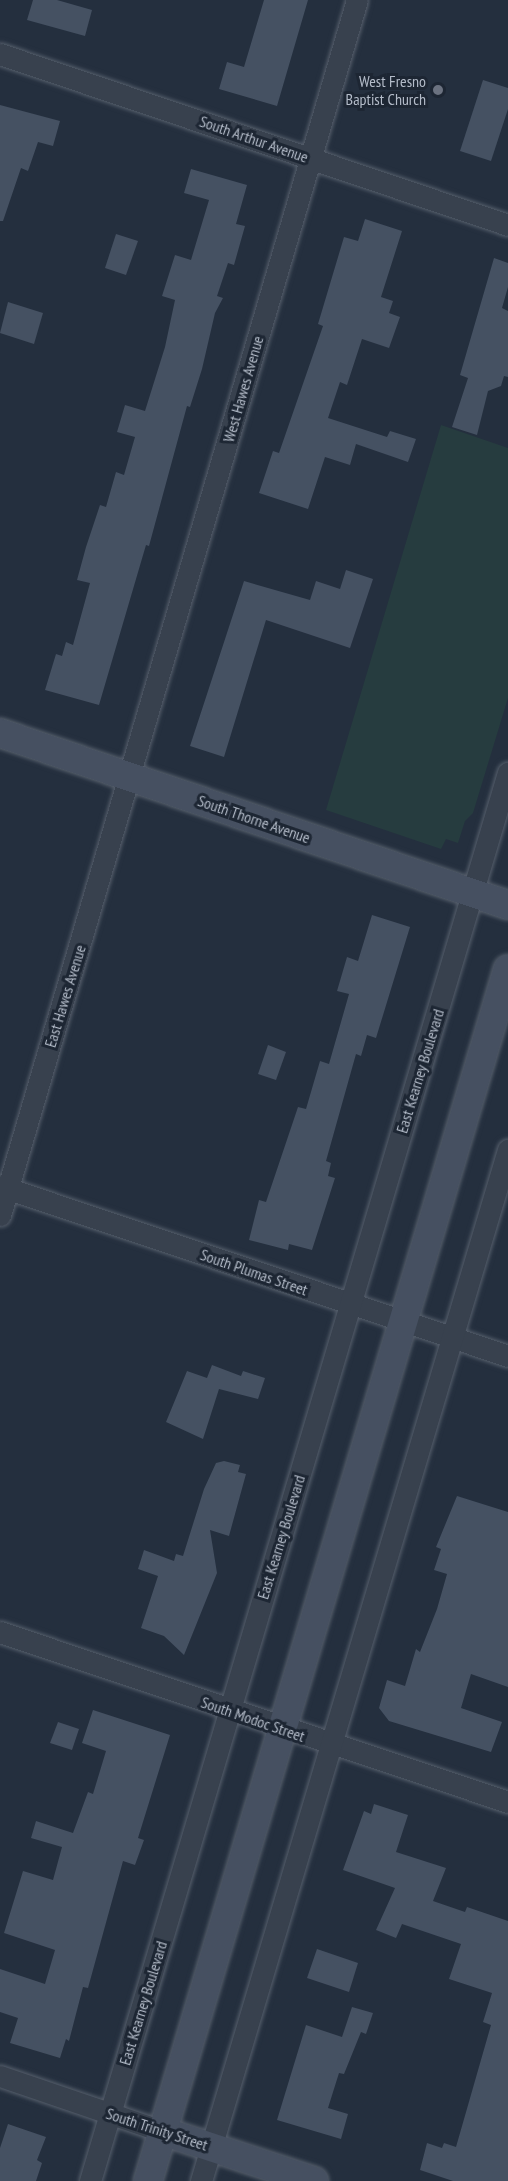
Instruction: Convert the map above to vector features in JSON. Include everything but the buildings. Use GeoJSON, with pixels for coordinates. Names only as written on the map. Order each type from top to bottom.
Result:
{"type":"FeatureCollection","features":[{"type":"Feature","properties":{"kind":"main road","name":"South Thorne Avenue"},"geometry":{"type":"LineString","coordinates":[[0,733],[508,905]]}},
{"type":"Feature","properties":{"kind":"main road"},"geometry":{"type":"LineString","coordinates":[[148,2181],[508,969]]}},
{"type":"Feature","properties":{"kind":"main road","name":"South Trinity Street"},"geometry":{"type":"LineString","coordinates":[[162,2131],[314,2181]]}},
{"type":"Feature","properties":{"kind":"street","name":"West Hawes Avenue"},"geometry":{"type":"LineString","coordinates":[[130,777],[357,0]]}},
{"type":"Feature","properties":{"kind":"street","name":"South Arthur Avenue"},"geometry":{"type":"LineString","coordinates":[[0,54],[508,225]]}},
{"type":"Feature","properties":{"kind":"street","name":"East Kearney Boulevard"},"geometry":{"type":"LineString","coordinates":[[90,2181],[508,773]]}},
{"type":"Feature","properties":{"kind":"street","name":"East Hawes Avenue"},"geometry":{"type":"LineString","coordinates":[[0,1215],[4,1188],[130,777]]}},
{"type":"Feature","properties":{"kind":"street"},"geometry":{"type":"LineString","coordinates":[[201,2181],[508,1150]]}},
{"type":"Feature","properties":{"kind":"street","name":"South Plumas Street"},"geometry":{"type":"LineString","coordinates":[[4,1188],[508,1356]]}},
{"type":"Feature","properties":{"kind":"street","name":"South Modoc Street"},"geometry":{"type":"LineString","coordinates":[[0,1632],[282,1729],[508,1802]]}},
{"type":"Feature","properties":{"kind":"street","name":"South Trinity Street"},"geometry":{"type":"LineString","coordinates":[[0,2076],[162,2131]]}},
{"type":"Feature","properties":{"kind":"green space"},"geometry":{"type":"Polygon","coordinates":[[[441,425],[508,448],[508,698],[473,813],[465,821],[458,843],[446,839],[441,849],[326,810],[441,425]]]}},
{"type":"Feature","properties":{"kind":"place","name":"West Fresno Baptist Church"},"geometry":{"type":"Point","coordinates":[438,90]}}]}
